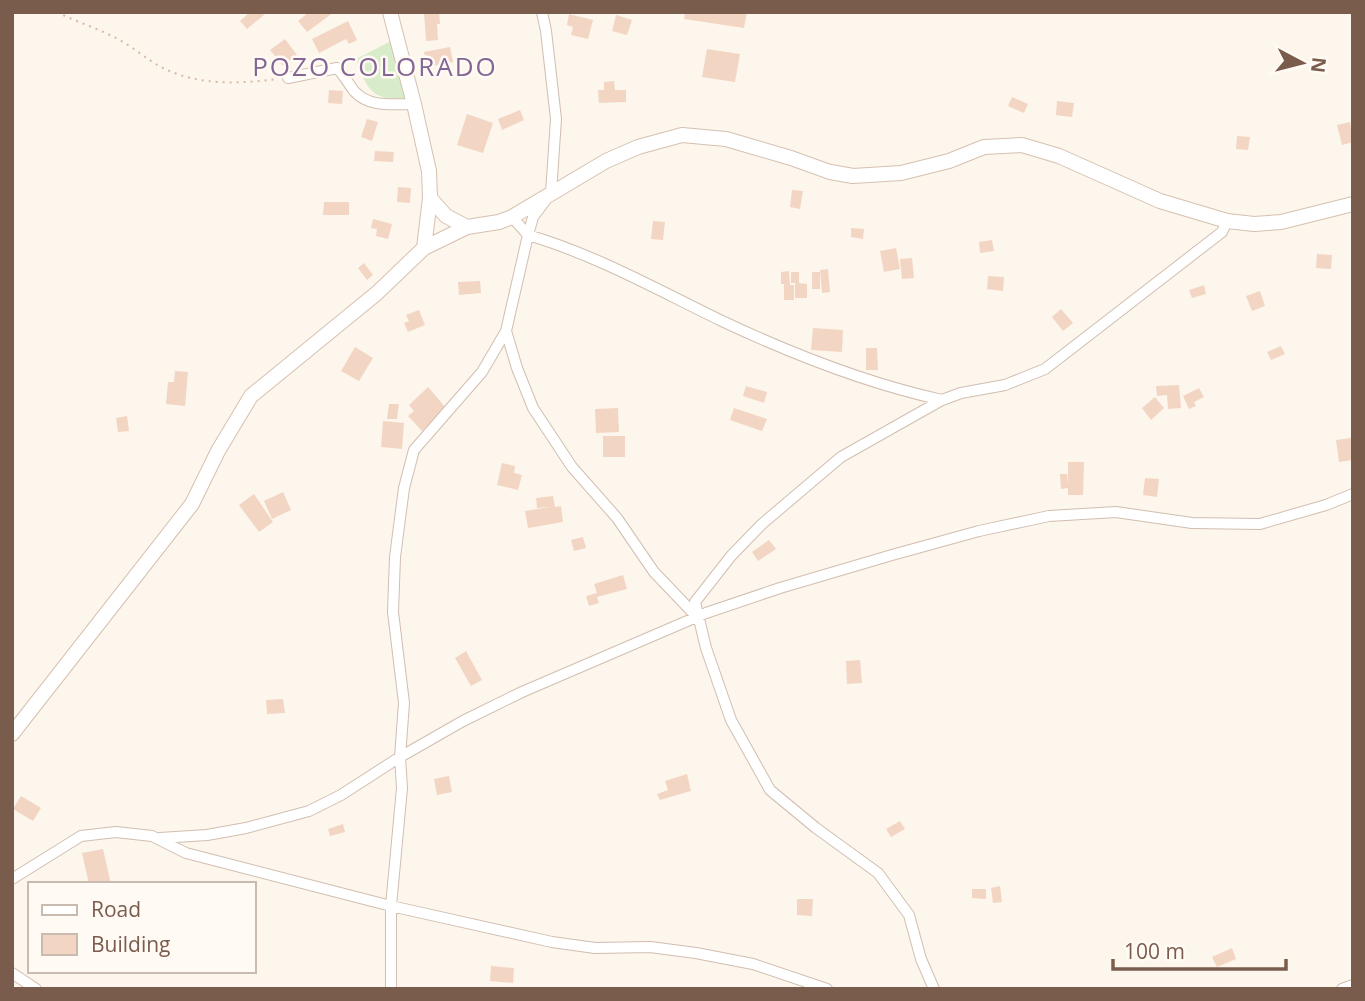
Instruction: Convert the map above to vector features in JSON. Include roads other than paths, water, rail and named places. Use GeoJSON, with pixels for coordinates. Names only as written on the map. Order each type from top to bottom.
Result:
{"type":"FeatureCollection","features":[{"type":"Feature","properties":{"kind":"main road"},"geometry":{"type":"LineString","coordinates":[[390,12],[429,171],[430,198],[424,247]]}},
{"type":"Feature","properties":{"kind":"main road"},"geometry":{"type":"LineString","coordinates":[[12,734],[192,504],[218,451],[251,396],[377,293],[424,247],[467,227],[512,217],[606,160],[638,147],[682,135],[726,139],[830,172],[853,176],[901,173],[949,161],[984,147],[1022,145],[1059,156],[1160,201],[1227,221],[1254,224],[1280,222],[1353,204]]}},
{"type":"Feature","properties":{"kind":"main road"},"geometry":{"type":"LineString","coordinates":[[430,198],[446,216],[467,227]]}},
{"type":"Feature","properties":{"kind":"street"},"geometry":{"type":"LineString","coordinates":[[391,989],[391,906],[402,788],[400,757],[404,703],[393,612],[395,557],[404,488],[414,450],[482,372],[506,331],[533,217],[551,193],[556,119],[546,31],[541,12]]}},
{"type":"Feature","properties":{"kind":"street"},"geometry":{"type":"LineString","coordinates":[[288,78],[337,68],[353,90],[370,103],[414,104]]}},
{"type":"Feature","properties":{"kind":"street"},"geometry":{"type":"LineString","coordinates":[[512,217],[528,235],[571,248],[779,347],[892,389],[942,400]]}},
{"type":"Feature","properties":{"kind":"street"},"geometry":{"type":"LineString","coordinates":[[934,989],[921,959],[909,915],[878,873],[770,790],[732,720],[697,617],[695,602],[731,556],[762,524],[841,457],[942,400],[961,393],[1005,386],[1045,369],[1222,232],[1227,221]]}},
{"type":"Feature","properties":{"kind":"street"},"geometry":{"type":"LineString","coordinates":[[506,331],[533,408],[565,457],[617,518],[654,572],[697,617]]}},
{"type":"Feature","properties":{"kind":"street"},"geometry":{"type":"LineString","coordinates":[[12,879],[81,836],[116,831],[160,838],[233,830],[309,811],[341,795],[463,721],[522,692],[697,617],[780,588],[892,555],[979,531],[1049,516],[1116,512],[1192,523],[1260,524],[1326,505],[1353,494]]}},
{"type":"Feature","properties":{"kind":"street"},"geometry":{"type":"LineString","coordinates":[[160,838],[186,853],[391,906],[552,942],[595,948],[650,947],[696,953],[753,964],[827,989]]}},
{"type":"Feature","properties":{"kind":"street"},"geometry":{"type":"LineString","coordinates":[[12,973],[36,989]]}},
{"type":"Feature","properties":{"kind":"street"},"geometry":{"type":"LineString","coordinates":[[1342,989],[1353,985]]}},
{"type":"Feature","properties":{"kind":"district","name":"POZO COLORADO"},"geometry":{"type":"Point","coordinates":[375,66]}}]}
